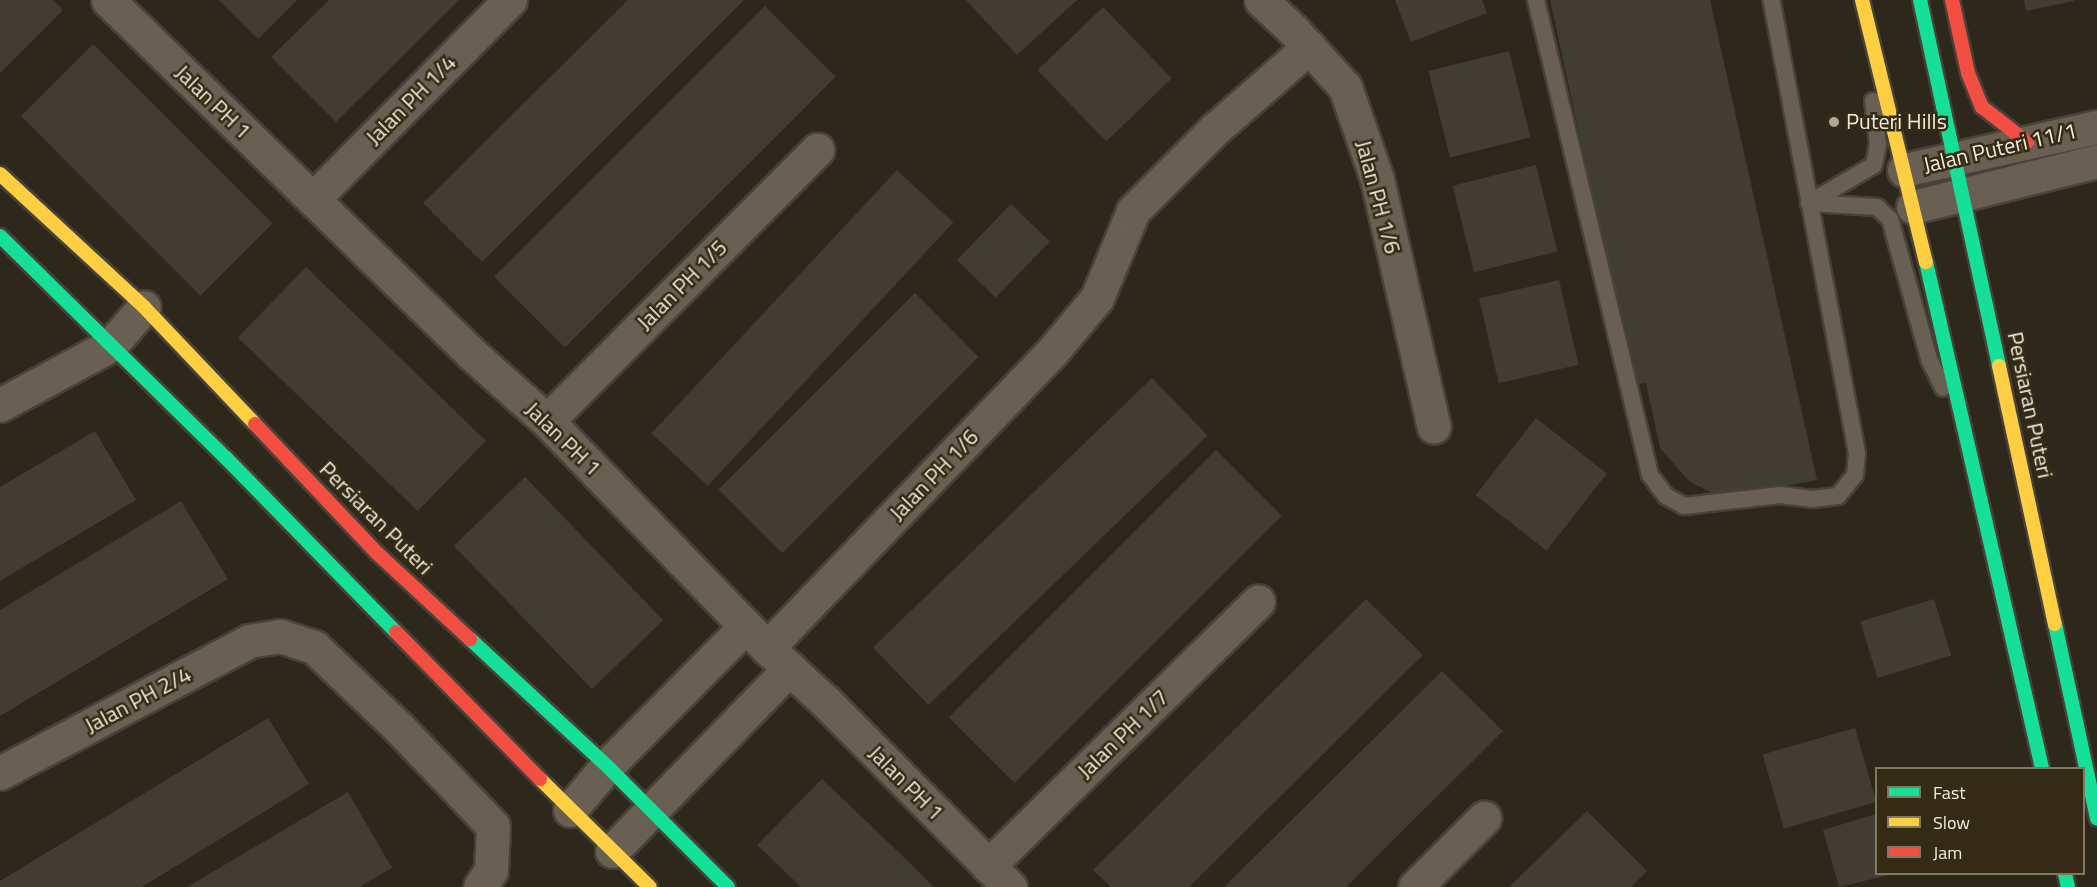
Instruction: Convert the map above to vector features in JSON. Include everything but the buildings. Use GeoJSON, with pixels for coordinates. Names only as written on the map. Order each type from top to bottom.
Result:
{"type":"FeatureCollection","features":[{"type":"Feature","properties":{"kind":"main road"},"geometry":{"type":"LineString","coordinates":[[1862,0],[1913,207],[2042,767]]}},
{"type":"Feature","properties":{"kind":"main road","name":"Persiaran Puteri"},"geometry":{"type":"LineString","coordinates":[[1920,0],[1964,195],[2097,819]]}},
{"type":"Feature","properties":{"kind":"main road"},"geometry":{"type":"LineString","coordinates":[[1952,0],[1968,73],[1982,107],[2027,142]]}},
{"type":"Feature","properties":{"kind":"main road","name":"Persiaran Puteri"},"geometry":{"type":"LineString","coordinates":[[0,174],[144,307],[377,553],[607,766],[728,887]]}},
{"type":"Feature","properties":{"kind":"main road"},"geometry":{"type":"LineString","coordinates":[[0,236],[111,345],[570,810],[650,887]]}},
{"type":"Feature","properties":{"kind":"street","name":"Jalan PH 1"},"geometry":{"type":"LineString","coordinates":[[108,0],[473,355],[547,421],[768,647],[999,876]]}},
{"type":"Feature","properties":{"kind":"street","name":"Jalan PH 1/4"},"geometry":{"type":"LineString","coordinates":[[313,199],[510,0]]}},
{"type":"Feature","properties":{"kind":"street","name":"Jalan PH 1/6"},"geometry":{"type":"LineString","coordinates":[[1261,0],[1309,47],[1345,87],[1377,179],[1434,427]]}},
{"type":"Feature","properties":{"kind":"street","name":"Jalan PH 1/6"},"geometry":{"type":"LineString","coordinates":[[768,647],[1052,352],[1097,298],[1133,211],[1215,129],[1309,47]]}},
{"type":"Feature","properties":{"kind":"street","name":"Jalan Puteri 11/1"},"geometry":{"type":"LineString","coordinates":[[1904,170],[2097,127]]}},
{"type":"Feature","properties":{"kind":"street","name":"Jalan PH 1/5"},"geometry":{"type":"LineString","coordinates":[[547,421],[817,150]]}},
{"type":"Feature","properties":{"kind":"street","name":"Jalan Puteri 11/1"},"geometry":{"type":"LineString","coordinates":[[1913,207],[2097,161]]}},
{"type":"Feature","properties":{"kind":"street"},"geometry":{"type":"LineString","coordinates":[[0,405],[111,345],[144,307]]}},
{"type":"Feature","properties":{"kind":"street","name":"Jalan PH 1/7"},"geometry":{"type":"LineString","coordinates":[[999,876],[1258,602]]}},
{"type":"Feature","properties":{"kind":"street","name":"Jalan PH 2/4"},"geometry":{"type":"LineString","coordinates":[[0,773],[249,641],[280,636],[314,647],[400,729],[493,826],[486,879]]}},
{"type":"Feature","properties":{"kind":"street"},"geometry":{"type":"LineString","coordinates":[[570,810],[607,766],[768,647]]}},
{"type":"Feature","properties":{"kind":"street"},"geometry":{"type":"LineString","coordinates":[[612,850],[650,809],[768,647]]}},
{"type":"Feature","properties":{"kind":"street"},"geometry":{"type":"LineString","coordinates":[[1415,887],[1484,818]]}},
{"type":"Feature","properties":{"kind":"lane"},"geometry":{"type":"LineString","coordinates":[[1536,0],[1650,475],[1666,496],[1684,506],[1780,495],[1813,499],[1838,496],[1855,475],[1857,453],[1771,0]]}},
{"type":"Feature","properties":{"kind":"lane"},"geometry":{"type":"LineString","coordinates":[[1809,203],[1874,165],[1878,144],[1862,0]]}},
{"type":"Feature","properties":{"kind":"lane"},"geometry":{"type":"LineString","coordinates":[[1809,203],[1877,207],[1890,219],[1929,359],[1964,432]]}},
{"type":"Feature","properties":{"kind":"traffic: fast"},"geometry":{"type":"LineString","coordinates":[[1920,0],[1999,366]]}},
{"type":"Feature","properties":{"kind":"traffic: fast"},"geometry":{"type":"LineString","coordinates":[[0,236],[226,458],[396,632]]}},
{"type":"Feature","properties":{"kind":"traffic: fast"},"geometry":{"type":"LineString","coordinates":[[1926,262],[2042,767]]}},
{"type":"Feature","properties":{"kind":"traffic: fast"},"geometry":{"type":"LineString","coordinates":[[2055,624],[2097,819]]}},
{"type":"Feature","properties":{"kind":"traffic: fast"},"geometry":{"type":"LineString","coordinates":[[470,639],[607,766],[728,887]]}},
{"type":"Feature","properties":{"kind":"traffic: fast"},"geometry":{"type":"LineString","coordinates":[[2065,875],[2068,887]]}},
{"type":"Feature","properties":{"kind":"traffic: slow"},"geometry":{"type":"LineString","coordinates":[[1862,0],[1926,262]]}},
{"type":"Feature","properties":{"kind":"traffic: slow"},"geometry":{"type":"LineString","coordinates":[[0,174],[144,307],[255,424]]}},
{"type":"Feature","properties":{"kind":"traffic: slow"},"geometry":{"type":"LineString","coordinates":[[1999,366],[2055,624]]}},
{"type":"Feature","properties":{"kind":"traffic: slow"},"geometry":{"type":"LineString","coordinates":[[540,779],[650,887]]}},
{"type":"Feature","properties":{"kind":"traffic: jam"},"geometry":{"type":"LineString","coordinates":[[1952,0],[1968,73],[1982,107],[2027,142]]}},
{"type":"Feature","properties":{"kind":"traffic: jam"},"geometry":{"type":"LineString","coordinates":[[255,424],[377,553],[470,639]]}},
{"type":"Feature","properties":{"kind":"traffic: jam"},"geometry":{"type":"LineString","coordinates":[[396,632],[540,779]]}},
{"type":"Feature","properties":{"kind":"place","name":"Puteri Hills"},"geometry":{"type":"Point","coordinates":[1834,122]}}]}
